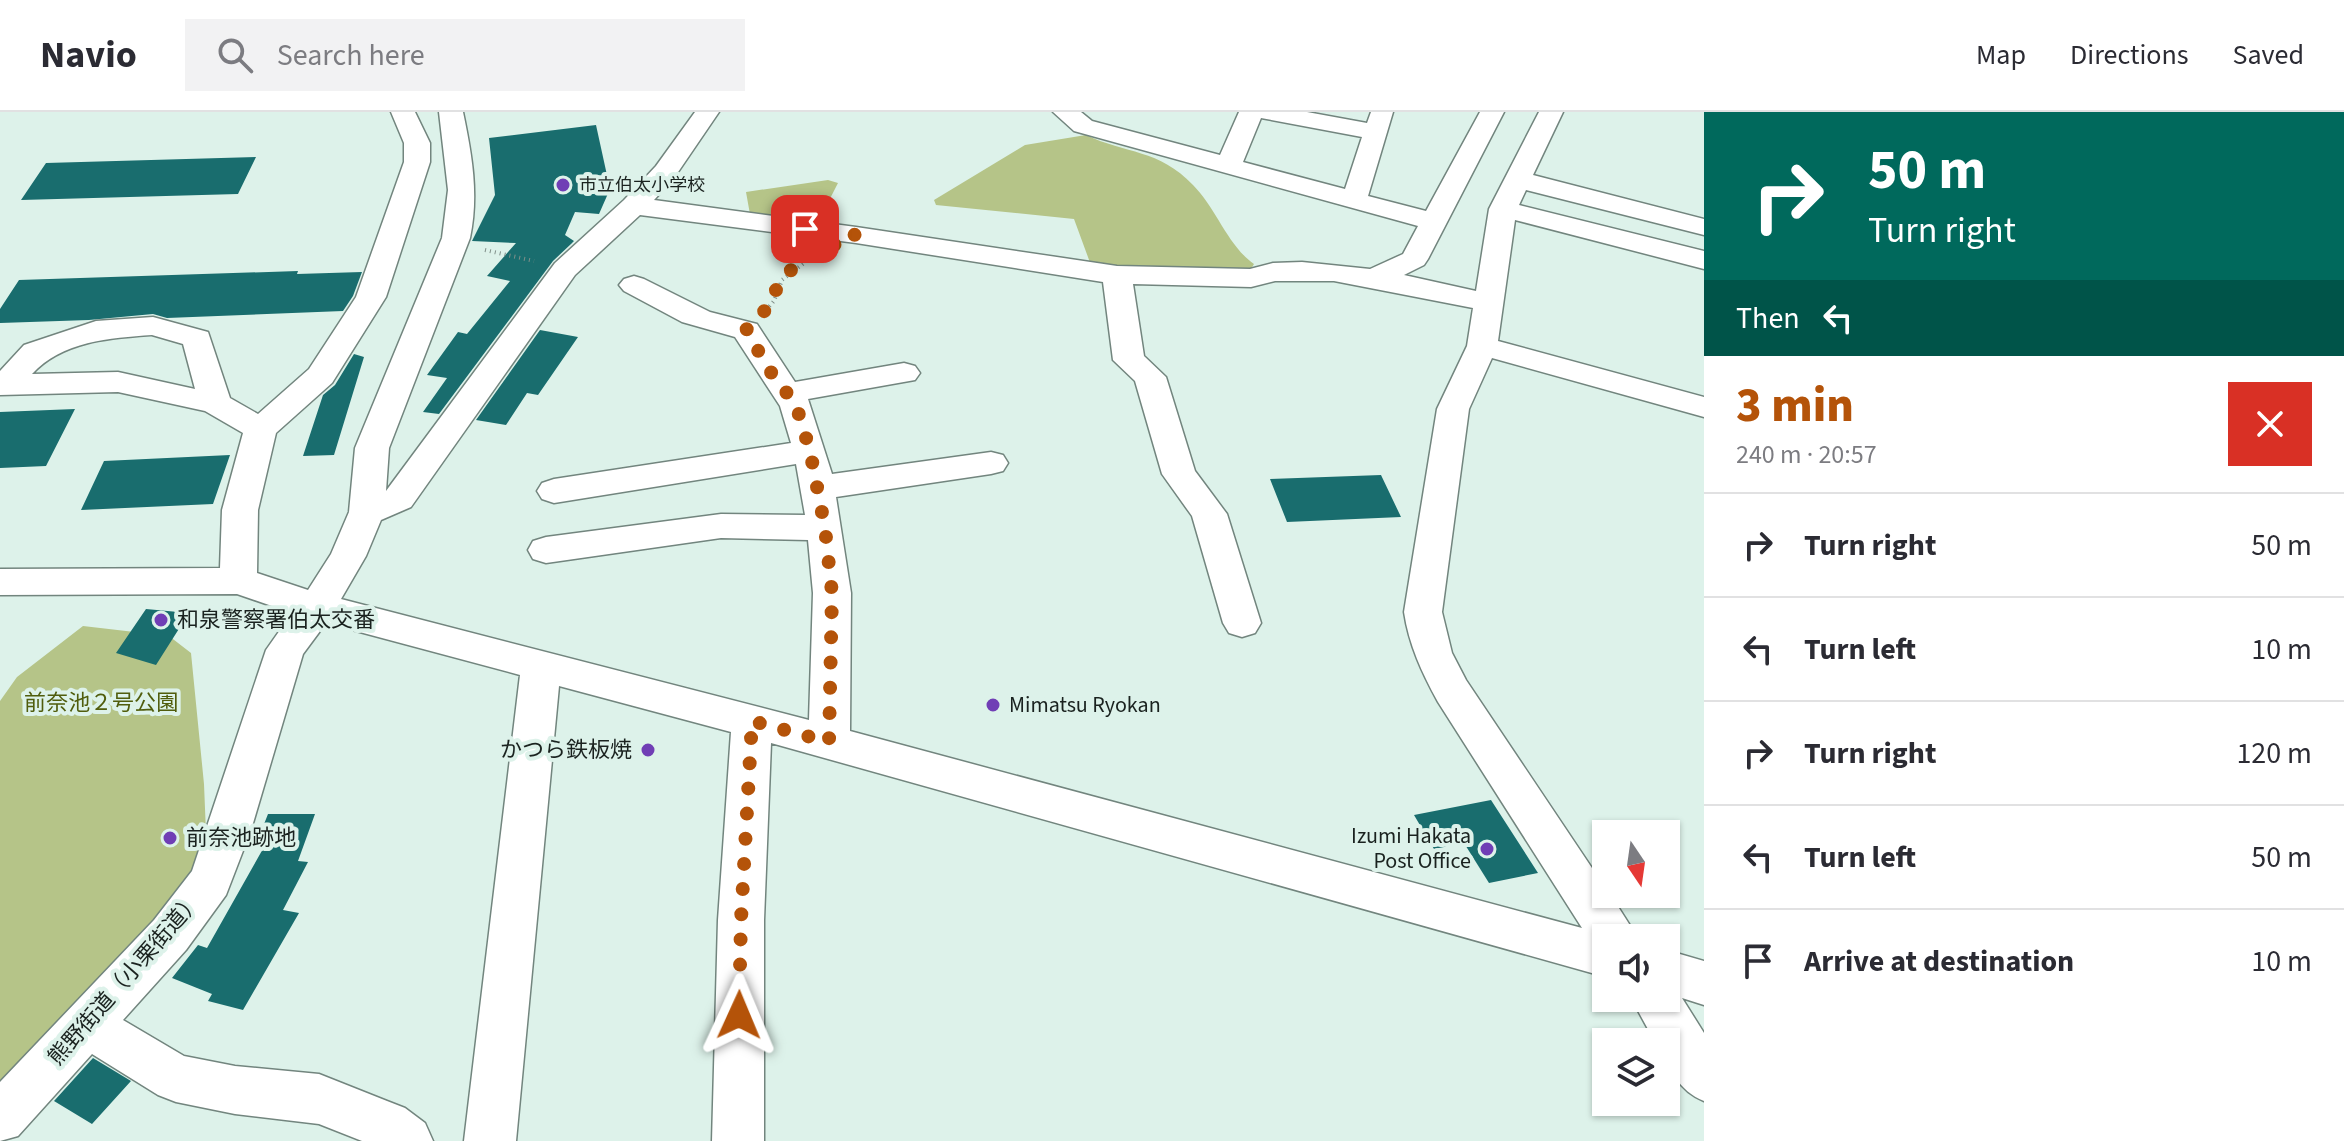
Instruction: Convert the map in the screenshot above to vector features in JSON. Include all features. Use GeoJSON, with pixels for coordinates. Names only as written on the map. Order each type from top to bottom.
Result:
{"type":"FeatureCollection","features":[{"type":"Feature","properties":{"kind":"street"},"geometry":{"type":"LineString","coordinates":[[238,581],[240,510],[261,429],[321,376],[371,297],[417,162],[417,143],[403,112]]}},
{"type":"Feature","properties":{"kind":"street","name":"熊野街道（小栗街道）"},"geometry":{"type":"LineString","coordinates":[[0,1118],[170,935],[210,881],[285,650],[317,607],[348,556],[367,512],[372,448],[453,246],[463,212],[463,192],[451,112]]}},
{"type":"Feature","properties":{"kind":"street"},"geometry":{"type":"LineString","coordinates":[[367,512],[399,499],[565,269],[634,206],[665,172],[707,112]]}},
{"type":"Feature","properties":{"kind":"street"},"geometry":{"type":"LineString","coordinates":[[1228,167],[1251,112]]}},
{"type":"Feature","properties":{"kind":"street"},"geometry":{"type":"LineString","coordinates":[[1265,112],[1379,123],[1358,191],[1351,201]]}},
{"type":"Feature","properties":{"kind":"street"},"geometry":{"type":"LineString","coordinates":[[1376,277],[1414,259],[1492,112]]}},
{"type":"Feature","properties":{"kind":"street"},"geometry":{"type":"LineString","coordinates":[[1551,112],[1511,194],[1482,346],[1453,409],[1423,612],[1425,637],[1443,675],[1576,885],[1605,924]]}},
{"type":"Feature","properties":{"kind":"street"},"geometry":{"type":"LineString","coordinates":[[1074,119],[1228,167],[1434,222]]}},
{"type":"Feature","properties":{"kind":"street"},"geometry":{"type":"LineString","coordinates":[[1511,194],[1704,227]]}},
{"type":"Feature","properties":{"kind":"street"},"geometry":{"type":"LineString","coordinates":[[1511,194],[1704,260]]}},
{"type":"Feature","properties":{"kind":"street"},"geometry":{"type":"LineString","coordinates":[[634,206],[856,235],[1117,275],[1251,278],[1264,272],[1305,272],[1376,277],[1490,303]]}},
{"type":"Feature","properties":{"kind":"street"},"geometry":{"type":"LineString","coordinates":[[1117,275],[1129,360],[1150,377],[1179,474],[1209,514],[1242,623]]}},
{"type":"Feature","properties":{"kind":"street"},"geometry":{"type":"LineString","coordinates":[[634,285],[653,291],[686,312],[712,323],[746,330],[770,371],[796,405],[810,451],[825,528],[832,593],[829,742]]}},
{"type":"Feature","properties":{"kind":"street"},"geometry":{"type":"LineString","coordinates":[[3,385],[35,352],[96,330],[153,326],[197,338],[215,403]]}},
{"type":"Feature","properties":{"kind":"street"},"geometry":{"type":"LineString","coordinates":[[1482,346],[1650,383],[1704,407]]}},
{"type":"Feature","properties":{"kind":"street"},"geometry":{"type":"LineString","coordinates":[[787,393],[904,373]]}},
{"type":"Feature","properties":{"kind":"street"},"geometry":{"type":"LineString","coordinates":[[3,385],[118,382],[215,403],[261,429]]}},
{"type":"Feature","properties":{"kind":"street"},"geometry":{"type":"LineString","coordinates":[[554,491],[810,451]]}},
{"type":"Feature","properties":{"kind":"street"},"geometry":{"type":"LineString","coordinates":[[815,488],[991,463]]}},
{"type":"Feature","properties":{"kind":"street"},"geometry":{"type":"LineString","coordinates":[[546,550],[679,544],[721,526],[825,528]]}},
{"type":"Feature","properties":{"kind":"street"},"geometry":{"type":"LineString","coordinates":[[2,584],[238,581],[317,607],[752,721],[1592,952]]}},
{"type":"Feature","properties":{"kind":"street"},"geometry":{"type":"LineString","coordinates":[[490,1141],[541,666]]}},
{"type":"Feature","properties":{"kind":"street"},"geometry":{"type":"LineString","coordinates":[[738,1141],[741,920],[752,721]]}},
{"type":"Feature","properties":{"kind":"street"},"geometry":{"type":"LineString","coordinates":[[1680,976],[1704,983]]}},
{"type":"Feature","properties":{"kind":"street"},"geometry":{"type":"LineString","coordinates":[[1664,1012],[1704,1077]]}},
{"type":"Feature","properties":{"kind":"street"},"geometry":{"type":"LineString","coordinates":[[87,1025],[176,1078],[235,1090],[319,1099],[387,1126],[407,1141]]}},
{"type":"Feature","properties":{"kind":"path"},"geometry":{"type":"LineString","coordinates":[[746,330],[774,301],[774,291],[786,274],[856,235]]}},
{"type":"Feature","properties":{"kind":"path"},"geometry":{"type":"LineString","coordinates":[[453,246],[469,246],[565,269]]}},
{"type":"Feature","properties":{"kind":"green space"},"geometry":{"type":"Polygon","coordinates":[[[1086,135],[1155,158],[1180,173],[1201,194],[1237,247],[1254,264],[1249,272],[1092,268],[1074,219],[936,205],[934,200],[1025,145],[1086,135]]]}},
{"type":"Feature","properties":{"kind":"green space"},"geometry":{"type":"Polygon","coordinates":[[[828,180],[838,183],[817,224],[751,220],[746,192],[828,180]]]}},
{"type":"Feature","properties":{"kind":"green space","name":"前奈池２号公園"},"geometry":{"type":"Polygon","coordinates":[[[83,626],[169,636],[191,653],[206,833],[194,879],[0,1082],[0,701],[17,677],[83,626]]]}},
{"type":"Feature","properties":{"kind":"building"},"geometry":{"type":"Polygon","coordinates":[[[596,125],[610,189],[599,214],[575,212],[565,235],[574,241],[553,261],[439,414],[423,412],[447,378],[427,375],[458,332],[467,334],[510,281],[487,276],[516,243],[472,241],[495,195],[489,138],[596,125]]]}},
{"type":"Feature","properties":{"kind":"building"},"geometry":{"type":"Polygon","coordinates":[[[256,157],[238,194],[21,200],[46,163],[256,157]]]}},
{"type":"Feature","properties":{"kind":"building"},"geometry":{"type":"Polygon","coordinates":[[[298,271],[297,274],[362,272],[353,296],[343,311],[167,318],[153,314],[0,323],[0,309],[19,280],[298,271]]]}},
{"type":"Feature","properties":{"kind":"building"},"geometry":{"type":"Polygon","coordinates":[[[540,330],[578,337],[538,395],[527,393],[506,425],[476,420],[540,330]]]}},
{"type":"Feature","properties":{"kind":"building"},"geometry":{"type":"Polygon","coordinates":[[[354,354],[364,357],[334,455],[303,456],[323,395],[335,385],[354,354]]]}},
{"type":"Feature","properties":{"kind":"building"},"geometry":{"type":"Polygon","coordinates":[[[75,409],[46,466],[0,468],[0,412],[75,409]]]}},
{"type":"Feature","properties":{"kind":"building"},"geometry":{"type":"Polygon","coordinates":[[[230,455],[213,504],[81,510],[104,461],[230,455]]]}},
{"type":"Feature","properties":{"kind":"building"},"geometry":{"type":"Polygon","coordinates":[[[1381,475],[1401,517],[1287,522],[1270,479],[1381,475]]]}},
{"type":"Feature","properties":{"kind":"building"},"geometry":{"type":"Polygon","coordinates":[[[146,609],[189,613],[156,665],[116,653],[146,609]]]}},
{"type":"Feature","properties":{"kind":"building"},"geometry":{"type":"Polygon","coordinates":[[[1491,800],[1538,873],[1489,883],[1464,843],[1434,849],[1414,815],[1491,800]]]}},
{"type":"Feature","properties":{"kind":"building"},"geometry":{"type":"Polygon","coordinates":[[[268,814],[315,814],[298,861],[308,862],[283,910],[299,913],[243,1010],[208,1001],[212,994],[172,978],[198,945],[207,948],[264,847],[255,847],[268,814]]]}},
{"type":"Feature","properties":{"kind":"building"},"geometry":{"type":"Polygon","coordinates":[[[93,1058],[131,1081],[92,1124],[54,1101],[93,1058]]]}},
{"type":"Feature","properties":{"kind":"place","name":"市立伯太小学校"},"geometry":{"type":"Point","coordinates":[563,185]}},
{"type":"Feature","properties":{"kind":"place","name":"和泉警察署伯太交番"},"geometry":{"type":"Point","coordinates":[161,620]}},
{"type":"Feature","properties":{"kind":"place","name":"Mimatsu Ryokan"},"geometry":{"type":"Point","coordinates":[993,705]}},
{"type":"Feature","properties":{"kind":"place","name":"かつら鉄板焼"},"geometry":{"type":"Point","coordinates":[648,750]}},
{"type":"Feature","properties":{"kind":"place","name":"前奈池跡地"},"geometry":{"type":"Point","coordinates":[170,838]}},
{"type":"Feature","properties":{"kind":"place","name":"Izumi Hakata Post Office"},"geometry":{"type":"Point","coordinates":[1487,849]}},
{"type":"Feature","properties":{"kind":"route"},"geometry":{"type":"LineString","coordinates":[[739,1015],[752,721],[829,742],[832,593],[825,528],[810,451],[796,405],[770,371],[746,330],[774,301],[774,291],[786,274],[856,235],[805,229]]}}]}
